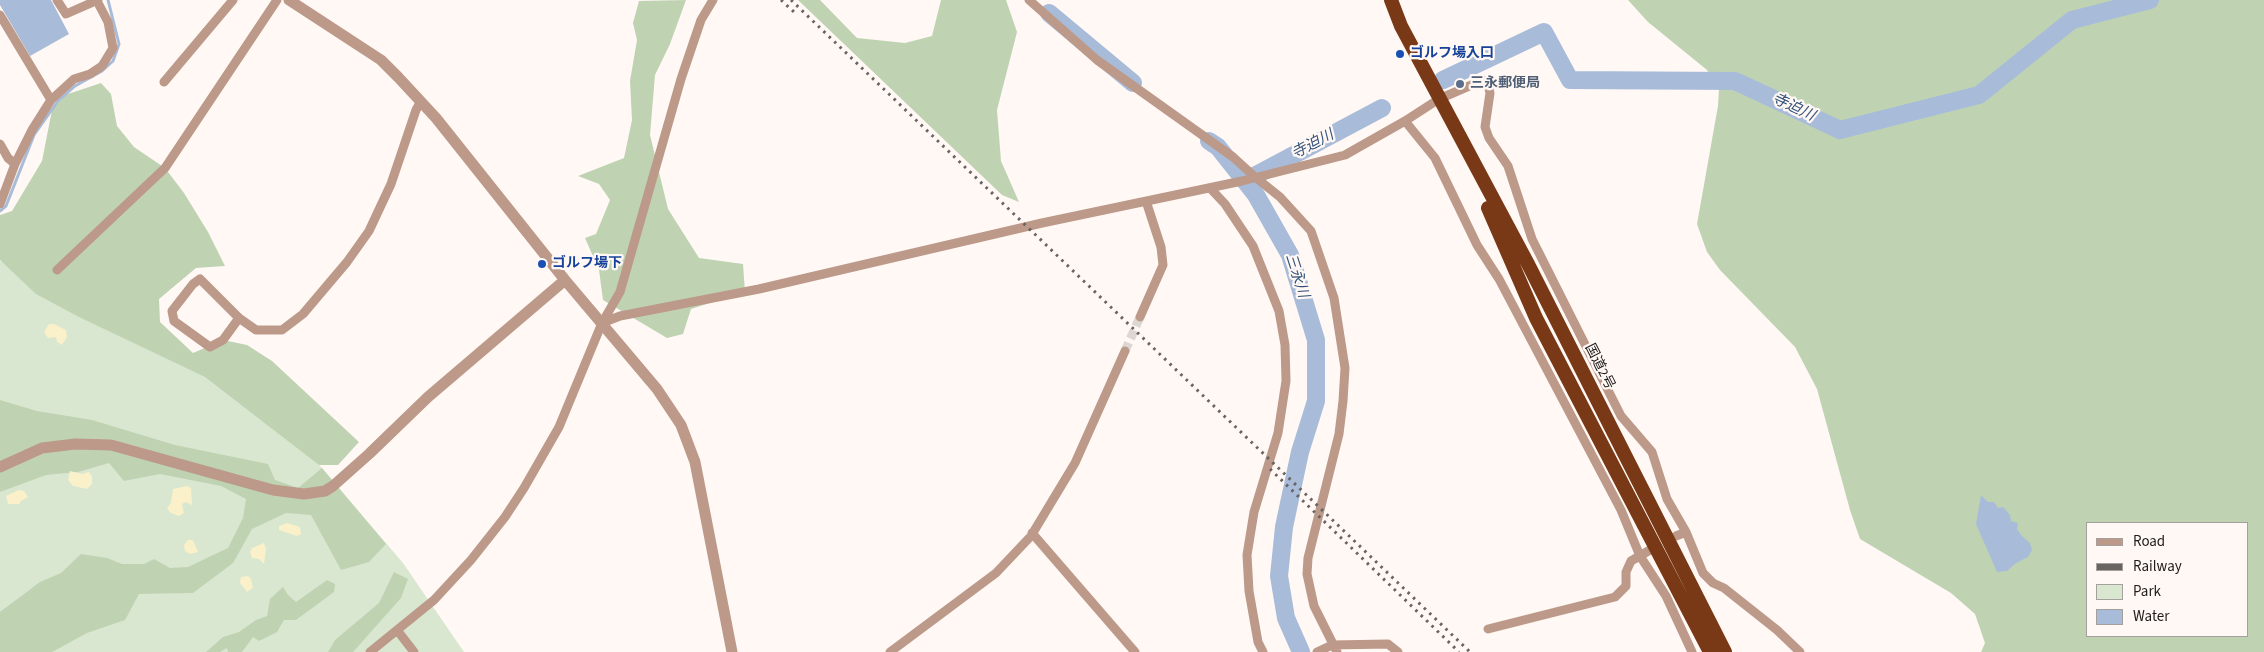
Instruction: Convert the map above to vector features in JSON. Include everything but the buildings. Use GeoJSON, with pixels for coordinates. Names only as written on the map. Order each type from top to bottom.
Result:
{"type":"FeatureCollection","features":[{"type":"Feature","properties":{"kind":"highway","name":"国道2号"},"geometry":{"type":"LineString","coordinates":[[1391,0],[1401,26],[1528,264],[1725,652]]}},
{"type":"Feature","properties":{"kind":"highway","name":"国道2号"},"geometry":{"type":"LineString","coordinates":[[1439,99],[1536,318],[1710,652]]}},
{"type":"Feature","properties":{"kind":"street"},"geometry":{"type":"LineString","coordinates":[[0,204],[15,164],[32,130],[52,100],[74,80],[90,74],[102,66],[114,48],[108,22],[98,1],[66,14],[57,0]]}},
{"type":"Feature","properties":{"kind":"street"},"geometry":{"type":"LineString","coordinates":[[164,82],[233,0]]}},
{"type":"Feature","properties":{"kind":"street"},"geometry":{"type":"LineString","coordinates":[[57,270],[165,168],[277,0]]}},
{"type":"Feature","properties":{"kind":"street"},"geometry":{"type":"LineString","coordinates":[[289,0],[381,60],[421,101],[565,280],[656,388],[684,432],[695,462],[732,652]]}},
{"type":"Feature","properties":{"kind":"street"},"geometry":{"type":"LineString","coordinates":[[370,652],[434,600],[471,560],[505,517],[560,427],[602,323],[620,292],[681,79],[702,20],[713,0]]}},
{"type":"Feature","properties":{"kind":"street"},"geometry":{"type":"LineString","coordinates":[[1029,0],[1097,60],[1233,157],[1255,178],[1280,197],[1311,231],[1334,298],[1344,368],[1344,401],[1339,434],[1308,558],[1307,574],[1314,606],[1328,649],[1388,644],[1398,652]]}},
{"type":"Feature","properties":{"kind":"street"},"geometry":{"type":"LineString","coordinates":[[0,15],[52,100]]}},
{"type":"Feature","properties":{"kind":"street"},"geometry":{"type":"LineString","coordinates":[[602,323],[620,316],[759,289],[1042,223],[1255,178],[1345,155],[1439,99],[1483,80],[1488,85],[1490,92],[1486,127],[1489,138],[1508,166],[1532,239],[1621,416],[1652,452],[1667,500],[1686,532],[1703,573],[1713,583],[1724,588],[1776,630],[1800,652]]}},
{"type":"Feature","properties":{"kind":"street"},"geometry":{"type":"LineString","coordinates":[[239,318],[223,340],[210,347],[174,321],[172,311],[193,284],[200,280],[239,318],[256,330],[282,330],[303,314],[347,262],[369,231],[380,210],[416,110],[421,101]]}},
{"type":"Feature","properties":{"kind":"street"},"geometry":{"type":"LineString","coordinates":[[1405,121],[1435,158],[1477,245],[1499,279],[1621,510],[1640,556],[1666,596],[1692,652]]}},
{"type":"Feature","properties":{"kind":"street"},"geometry":{"type":"LineString","coordinates":[[0,144],[8,158],[15,164]]}},
{"type":"Feature","properties":{"kind":"street"},"geometry":{"type":"LineString","coordinates":[[1210,188],[1225,204],[1253,246],[1279,311],[1286,352],[1286,380],[1278,433],[1254,512],[1247,555],[1249,591],[1258,642],[1263,652]]}},
{"type":"Feature","properties":{"kind":"street"},"geometry":{"type":"LineString","coordinates":[[1140,317],[1163,265],[1161,247],[1146,201]]}},
{"type":"Feature","properties":{"kind":"street"},"geometry":{"type":"LineString","coordinates":[[0,467],[42,448],[75,444],[111,445],[273,490],[304,494],[325,491],[333,486],[428,397],[565,280]]}},
{"type":"Feature","properties":{"kind":"street"},"geometry":{"type":"LineString","coordinates":[[890,652],[996,573],[1032,533],[1075,463],[1125,351]]}},
{"type":"Feature","properties":{"kind":"street"},"geometry":{"type":"LineString","coordinates":[[1676,536],[1686,532]]}},
{"type":"Feature","properties":{"kind":"street"},"geometry":{"type":"LineString","coordinates":[[1032,533],[1135,652]]}},
{"type":"Feature","properties":{"kind":"street"},"geometry":{"type":"LineString","coordinates":[[1488,629],[1615,597],[1626,586],[1626,572],[1631,561],[1650,550]]}},
{"type":"Feature","properties":{"kind":"street"},"geometry":{"type":"LineString","coordinates":[[397,630],[414,652]]}},
{"type":"Feature","properties":{"kind":"green space"},"geometry":{"type":"Polygon","coordinates":[[[686,0],[670,44],[655,75],[650,135],[668,209],[699,258],[743,264],[745,292],[691,309],[683,334],[667,338],[603,300],[599,270],[585,238],[596,234],[610,200],[599,184],[578,176],[624,158],[632,120],[630,81],[637,40],[633,23],[639,1],[686,0]]]}},
{"type":"Feature","properties":{"kind":"green space"},"geometry":{"type":"Polygon","coordinates":[[[798,0],[820,0],[857,38],[905,43],[932,36],[941,0],[1006,0],[1017,32],[997,110],[1001,161],[1019,202],[1002,195],[798,0]]]}},
{"type":"Feature","properties":{"kind":"green space"},"geometry":{"type":"Polygon","coordinates":[[[1628,0],[2264,0],[2264,652],[1981,652],[1985,643],[1975,614],[1951,593],[1860,539],[1850,510],[1817,389],[1795,347],[1720,270],[1707,252],[1697,224],[1718,106],[1719,89],[1707,70],[1648,22],[1628,0]]]}},
{"type":"Feature","properties":{"kind":"green space"},"geometry":{"type":"Polygon","coordinates":[[[101,83],[111,94],[117,126],[134,147],[165,168],[184,193],[208,232],[225,266],[196,268],[159,299],[160,322],[193,353],[223,340],[247,345],[272,361],[359,442],[338,465],[319,465],[205,377],[79,317],[36,294],[0,260],[0,215],[12,211],[42,161],[52,110],[65,95],[101,83]]]}},
{"type":"Feature","properties":{"kind":"green space"},"geometry":{"type":"Polygon","coordinates":[[[0,261],[279,418],[403,563],[464,652],[0,652],[0,261]]]}},
{"type":"Feature","properties":{"kind":"green space"},"geometry":{"type":"Polygon","coordinates":[[[0,400],[37,411],[92,420],[175,445],[268,464],[275,480],[298,488],[322,468],[386,544],[369,562],[341,570],[311,515],[286,513],[252,529],[233,563],[193,593],[139,594],[125,620],[87,633],[52,652],[0,652],[0,612],[40,582],[61,573],[81,554],[107,558],[122,564],[144,564],[154,559],[170,568],[188,567],[228,548],[243,518],[246,499],[221,486],[160,474],[124,481],[109,463],[78,472],[46,475],[0,492],[0,400]]]}},
{"type":"Feature","properties":{"kind":"green space"},"geometry":{"type":"Polygon","coordinates":[[[394,572],[408,579],[401,598],[353,652],[328,652],[335,640],[379,603],[394,572]]]}},
{"type":"Feature","properties":{"kind":"green space"},"geometry":{"type":"Polygon","coordinates":[[[327,580],[335,584],[334,592],[296,620],[284,620],[277,632],[259,641],[253,637],[242,652],[228,652],[227,648],[220,652],[206,652],[223,637],[239,632],[256,620],[267,616],[270,599],[283,587],[296,602],[327,580]]]}},
{"type":"Feature","properties":{"kind":"sand"},"geometry":{"type":"Polygon","coordinates":[[[49,324],[54,324],[66,330],[67,337],[62,345],[57,342],[56,337],[48,338],[44,332],[49,324]]]}},
{"type":"Feature","properties":{"kind":"sand"},"geometry":{"type":"Polygon","coordinates":[[[70,471],[82,474],[89,472],[92,476],[92,484],[87,489],[73,486],[68,480],[70,471]]]}},
{"type":"Feature","properties":{"kind":"sand"},"geometry":{"type":"Polygon","coordinates":[[[187,486],[191,488],[192,505],[186,502],[182,504],[184,513],[179,516],[171,513],[167,509],[171,502],[173,489],[187,486]]]}},
{"type":"Feature","properties":{"kind":"sand"},"geometry":{"type":"Polygon","coordinates":[[[19,490],[24,491],[28,497],[19,504],[8,504],[6,496],[19,490]]]}},
{"type":"Feature","properties":{"kind":"sand"},"geometry":{"type":"Polygon","coordinates":[[[287,523],[300,527],[301,534],[297,536],[279,530],[279,526],[287,523]]]}},
{"type":"Feature","properties":{"kind":"sand"},"geometry":{"type":"Polygon","coordinates":[[[188,540],[193,540],[198,552],[190,554],[185,551],[184,545],[188,540]]]}},
{"type":"Feature","properties":{"kind":"sand"},"geometry":{"type":"Polygon","coordinates":[[[264,543],[266,549],[264,564],[259,559],[252,558],[250,552],[252,548],[264,543]]]}},
{"type":"Feature","properties":{"kind":"sand"},"geometry":{"type":"Polygon","coordinates":[[[248,576],[251,579],[253,588],[247,592],[240,583],[241,577],[248,576]]]}},
{"type":"Feature","properties":{"kind":"water"},"geometry":{"type":"Polygon","coordinates":[[[0,0],[51,0],[69,34],[30,56],[0,5],[0,0]]]}},
{"type":"Feature","properties":{"kind":"water"},"geometry":{"type":"Polygon","coordinates":[[[1981,495],[1988,502],[1994,502],[1998,508],[2003,507],[2010,515],[2011,521],[2018,523],[2017,529],[2021,535],[2030,543],[2032,550],[2028,557],[2016,563],[2007,571],[1997,572],[1976,524],[1981,495]]]}},
{"type":"Feature","properties":{"kind":"waterway"},"geometry":{"type":"LineString","coordinates":[[0,211],[6,206],[34,135],[58,101],[75,86],[102,71],[113,61],[119,44],[108,0]]}},
{"type":"Feature","properties":{"kind":"waterway","name":"寺迫川"},"geometry":{"type":"LineString","coordinates":[[1443,80],[1544,32],[1570,80],[1735,81],[1840,130],[1979,95],[2072,20],[2150,0]]}},
{"type":"Feature","properties":{"kind":"waterway","name":"三永川"},"geometry":{"type":"LineString","coordinates":[[1049,13],[1133,83]]}},
{"type":"Feature","properties":{"kind":"waterway","name":"寺迫川"},"geometry":{"type":"LineString","coordinates":[[1245,181],[1382,108]]}},
{"type":"Feature","properties":{"kind":"waterway","name":"三永川"},"geometry":{"type":"LineString","coordinates":[[1209,141],[1218,147],[1256,195],[1290,255],[1316,340],[1316,401],[1300,452],[1284,527],[1279,576],[1286,618],[1301,652]]}},
{"type":"Feature","properties":{"kind":"tunnel"},"geometry":{"type":"LineString","coordinates":[[1125,351],[1140,317]]}},
{"type":"Feature","properties":{"kind":"railway"},"geometry":{"type":"LineString","coordinates":[[781,0],[794,12]]}},
{"type":"Feature","properties":{"kind":"railway"},"geometry":{"type":"LineString","coordinates":[[791,0],[1470,652]]}},
{"type":"Feature","properties":{"kind":"railway"},"geometry":{"type":"LineString","coordinates":[[1270,469],[1459,652]]}},
{"type":"Feature","properties":{"kind":"place","name":"ゴルフ場入口"},"geometry":{"type":"Point","coordinates":[1400,54]}},
{"type":"Feature","properties":{"kind":"place","name":"三永郵便局"},"geometry":{"type":"Point","coordinates":[1460,84]}},
{"type":"Feature","properties":{"kind":"place","name":"ゴルフ場下"},"geometry":{"type":"Point","coordinates":[542,264]}}]}
